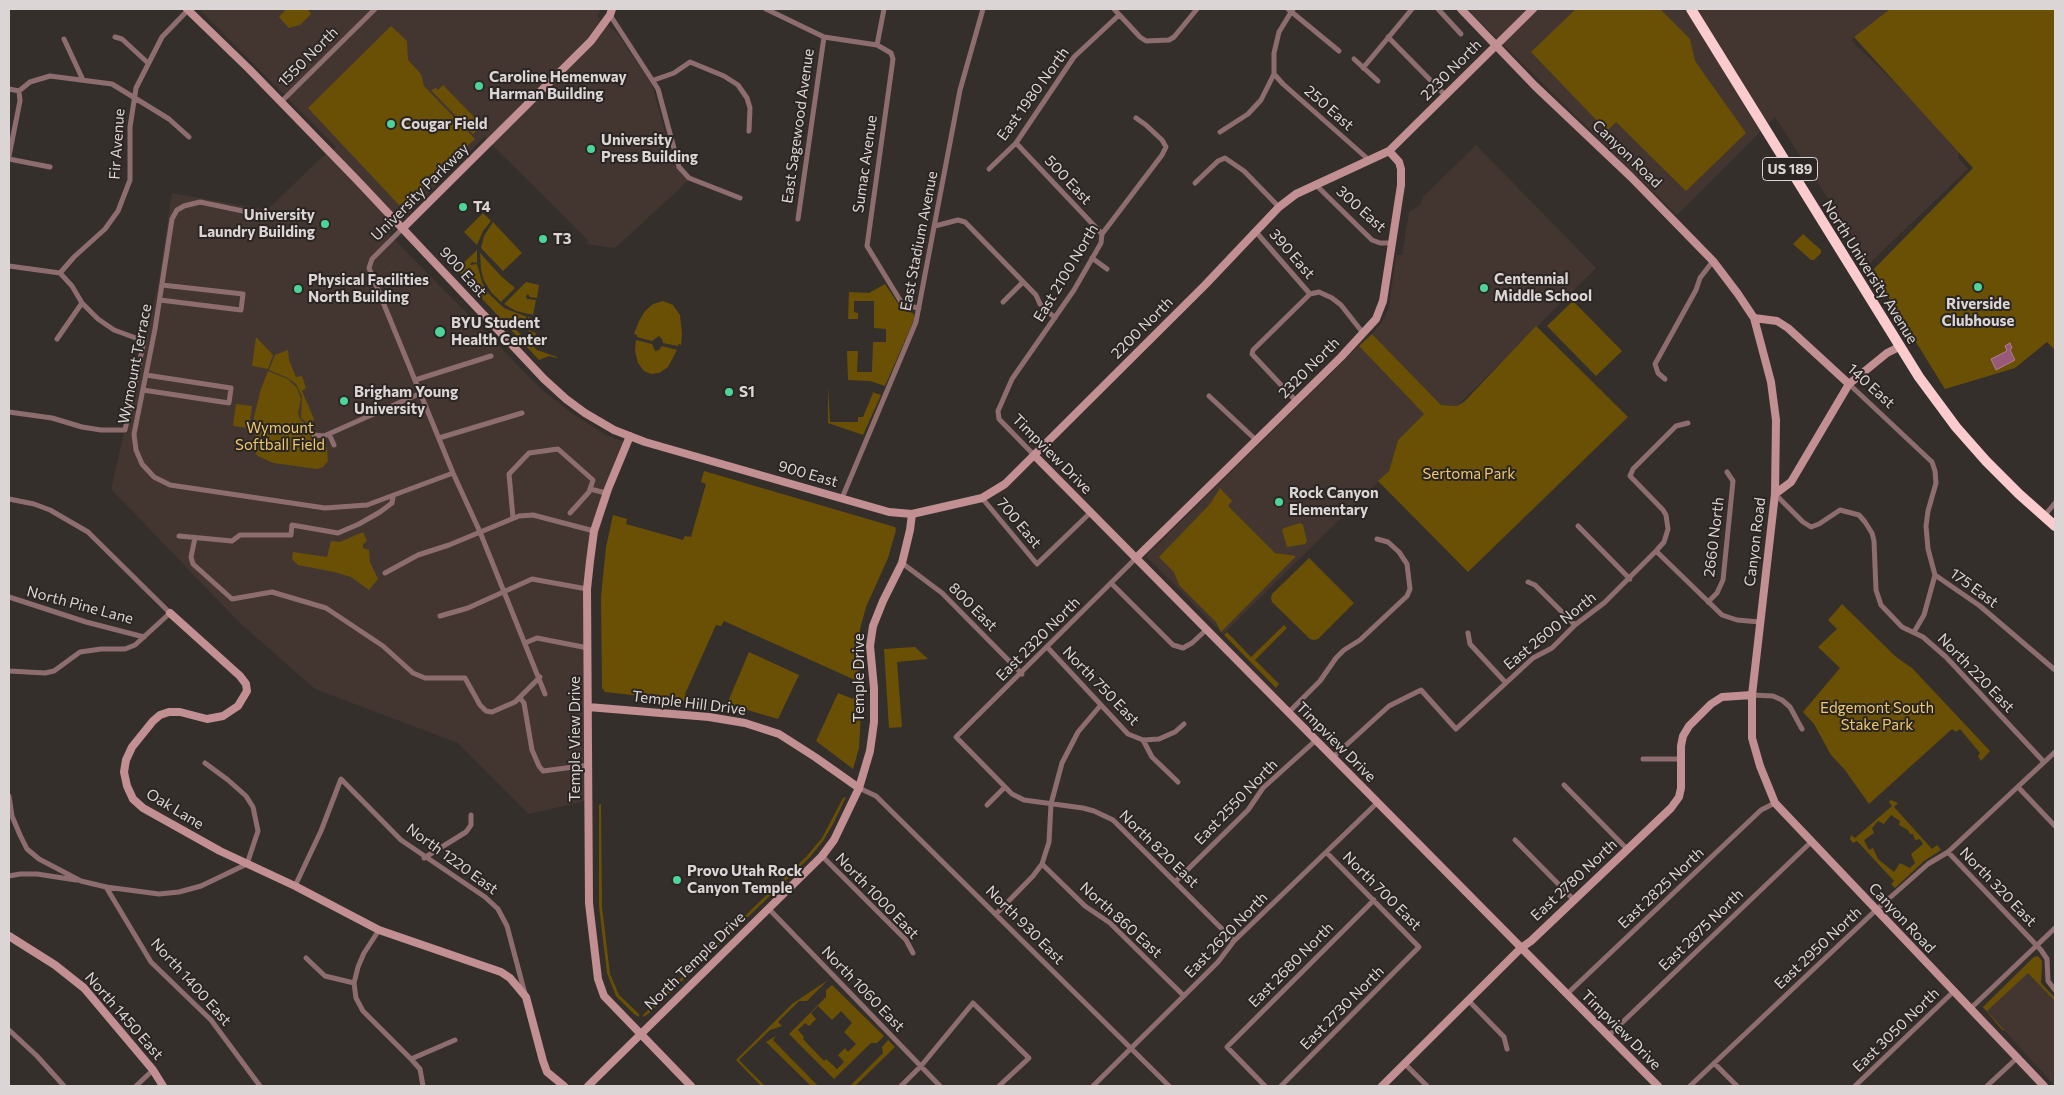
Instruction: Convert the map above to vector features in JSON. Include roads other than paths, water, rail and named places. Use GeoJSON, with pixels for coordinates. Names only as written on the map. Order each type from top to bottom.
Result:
{"type":"FeatureCollection","features":[{"type":"Feature","properties":{"kind":"highway","name":"North University Avenue"},"geometry":{"type":"LineString","coordinates":[[1691,9],[1899,347],[1958,430],[2007,483],[2055,526]]}},
{"type":"Feature","properties":{"kind":"street","name":"900 East"},"geometry":{"type":"LineString","coordinates":[[188,9],[403,228],[554,389],[597,421],[645,442],[889,512],[912,514]]}},
{"type":"Feature","properties":{"kind":"street","name":"Fir Avenue"},"geometry":{"type":"LineString","coordinates":[[60,273],[108,225],[124,199],[131,168],[130,127],[133,97],[162,37],[188,9]]}},
{"type":"Feature","properties":{"kind":"street","name":"1550 North"},"geometry":{"type":"LineString","coordinates":[[280,102],[375,9]]}},
{"type":"Feature","properties":{"kind":"street"},"geometry":{"type":"LineString","coordinates":[[767,9],[824,37],[877,45],[884,9]]}},
{"type":"Feature","properties":{"kind":"street","name":"East Stadium Avenue"},"geometry":{"type":"LineString","coordinates":[[842,498],[916,322],[960,90],[983,9]]}},
{"type":"Feature","properties":{"kind":"street"},"geometry":{"type":"LineString","coordinates":[[1114,9],[1140,37],[1146,40],[1169,40],[1174,37],[1197,9]]}},
{"type":"Feature","properties":{"kind":"street"},"geometry":{"type":"LineString","coordinates":[[1220,132],[1255,108],[1261,100],[1274,74],[1274,54],[1277,38],[1282,24],[1291,9],[1339,51]]}},
{"type":"Feature","properties":{"kind":"street"},"geometry":{"type":"LineString","coordinates":[[1363,68],[1412,9]]}},
{"type":"Feature","properties":{"kind":"street"},"geometry":{"type":"LineString","coordinates":[[1438,9],[1462,34]]}},
{"type":"Feature","properties":{"kind":"street","name":"Canyon Road"},"geometry":{"type":"LineString","coordinates":[[1461,9],[1535,86],[1630,176],[1713,261],[1754,318],[1771,382],[1776,420],[1775,494],[1752,695],[1752,738],[1760,766],[1775,803],[2044,1086]]}},
{"type":"Feature","properties":{"kind":"street","name":"2230 North"},"geometry":{"type":"LineString","coordinates":[[1389,151],[1533,9]]}},
{"type":"Feature","properties":{"kind":"street"},"geometry":{"type":"LineString","coordinates":[[611,12],[654,80],[678,166],[689,178],[740,198]]}},
{"type":"Feature","properties":{"kind":"street","name":"University Parkway"},"geometry":{"type":"LineString","coordinates":[[416,380],[369,264],[583,49],[611,12]]}},
{"type":"Feature","properties":{"kind":"street","name":"East 1980 North"},"geometry":{"type":"LineString","coordinates":[[989,169],[1016,143],[1074,57],[1119,15]]}},
{"type":"Feature","properties":{"kind":"street"},"geometry":{"type":"LineString","coordinates":[[115,37],[122,39],[148,63]]}},
{"type":"Feature","properties":{"kind":"street","name":"East Sagewood Avenue"},"geometry":{"type":"LineString","coordinates":[[798,219],[824,37]]}},
{"type":"Feature","properties":{"kind":"street"},"geometry":{"type":"LineString","coordinates":[[1388,37],[1445,95]]}},
{"type":"Feature","properties":{"kind":"street"},"geometry":{"type":"LineString","coordinates":[[64,39],[83,80]]}},
{"type":"Feature","properties":{"kind":"street","name":"Sumac Avenue"},"geometry":{"type":"LineString","coordinates":[[877,45],[885,48],[891,53],[893,58],[867,246],[903,305],[919,308]]}},
{"type":"Feature","properties":{"kind":"street"},"geometry":{"type":"LineString","coordinates":[[1354,59],[1378,81]]}},
{"type":"Feature","properties":{"kind":"street"},"geometry":{"type":"LineString","coordinates":[[654,80],[674,73],[690,62],[724,76],[738,85],[747,98],[750,108],[749,131]]}},
{"type":"Feature","properties":{"kind":"street","name":"250 East"},"geometry":{"type":"LineString","coordinates":[[1274,74],[1369,160]]}},
{"type":"Feature","properties":{"kind":"street"},"geometry":{"type":"LineString","coordinates":[[19,91],[30,82],[50,76],[112,84],[168,119],[189,137]]}},
{"type":"Feature","properties":{"kind":"street"},"geometry":{"type":"LineString","coordinates":[[9,89],[19,91]]}},
{"type":"Feature","properties":{"kind":"street"},"geometry":{"type":"LineString","coordinates":[[19,91],[20,101],[9,158],[50,167]]}},
{"type":"Feature","properties":{"kind":"street","name":"East 2100 North"},"geometry":{"type":"LineString","coordinates":[[997,416],[1012,379],[1055,318],[1101,243],[1102,234],[1162,155],[1166,147],[1162,140],[1136,118]]}},
{"type":"Feature","properties":{"kind":"street","name":"500 East"},"geometry":{"type":"LineString","coordinates":[[1016,143],[1102,234]]}},
{"type":"Feature","properties":{"kind":"street","name":"2200 North"},"geometry":{"type":"LineString","coordinates":[[912,514],[982,498],[1005,484],[1205,285],[1279,207],[1296,194],[1389,151]]}},
{"type":"Feature","properties":{"kind":"street","name":"2320 North"},"geometry":{"type":"LineString","coordinates":[[1136,558],[1296,401],[1381,312],[1401,170],[1398,162],[1389,151]]}},
{"type":"Feature","properties":{"kind":"street"},"geometry":{"type":"LineString","coordinates":[[1195,183],[1218,160],[1225,158],[1244,171],[1279,207]]}},
{"type":"Feature","properties":{"kind":"street","name":"300 East"},"geometry":{"type":"LineString","coordinates":[[1316,185],[1372,240],[1380,243],[1392,243]]}},
{"type":"Feature","properties":{"kind":"street","name":"Wymount Terrace"},"geometry":{"type":"LineString","coordinates":[[257,214],[208,204],[191,203],[177,210],[172,219],[160,300],[134,434],[136,450],[147,472],[170,485],[325,508],[367,505],[393,497],[453,473]]}},
{"type":"Feature","properties":{"kind":"street"},"geometry":{"type":"LineString","coordinates":[[935,226],[958,220],[965,222],[1055,318]]}},
{"type":"Feature","properties":{"kind":"street","name":"390 East"},"geometry":{"type":"LineString","coordinates":[[1256,232],[1310,294]]}},
{"type":"Feature","properties":{"kind":"street"},"geometry":{"type":"LineString","coordinates":[[1092,258],[1107,269]]}},
{"type":"Feature","properties":{"kind":"street"},"geometry":{"type":"LineString","coordinates":[[1665,379],[1658,373],[1655,364],[1696,290],[1700,279],[1713,261]]}},
{"type":"Feature","properties":{"kind":"street"},"geometry":{"type":"LineString","coordinates":[[9,266],[60,273],[72,286],[82,303],[106,326],[144,341],[125,430],[101,430],[82,427],[48,417],[9,412]]}},
{"type":"Feature","properties":{"kind":"street"},"geometry":{"type":"LineString","coordinates":[[1003,302],[1023,282]]}},
{"type":"Feature","properties":{"kind":"street"},"geometry":{"type":"LineString","coordinates":[[160,300],[241,310],[243,294],[162,285]]}},
{"type":"Feature","properties":{"kind":"street"},"geometry":{"type":"LineString","coordinates":[[1296,401],[1252,354],[1253,350],[1310,294],[1319,292],[1341,305],[1352,322],[1363,333]]}},
{"type":"Feature","properties":{"kind":"street"},"geometry":{"type":"LineString","coordinates":[[58,339],[82,303]]}},
{"type":"Feature","properties":{"kind":"street","name":"140 East"},"geometry":{"type":"LineString","coordinates":[[1754,318],[1777,320],[1788,328],[1932,462],[1936,471],[1936,483],[1931,501]]}},
{"type":"Feature","properties":{"kind":"street"},"geometry":{"type":"LineString","coordinates":[[1775,494],[1791,482],[1849,384],[1887,353],[1899,347]]}},
{"type":"Feature","properties":{"kind":"street"},"geometry":{"type":"LineString","coordinates":[[491,356],[416,380],[546,694]]}},
{"type":"Feature","properties":{"kind":"street"},"geometry":{"type":"LineString","coordinates":[[143,390],[229,402],[231,388],[146,375]]}},
{"type":"Feature","properties":{"kind":"street"},"geometry":{"type":"LineString","coordinates":[[314,435],[324,436],[330,434],[421,393]]}},
{"type":"Feature","properties":{"kind":"street"},"geometry":{"type":"LineString","coordinates":[[1209,396],[1256,440]]}},
{"type":"Feature","properties":{"kind":"street"},"geometry":{"type":"LineString","coordinates":[[440,438],[522,413]]}},
{"type":"Feature","properties":{"kind":"street","name":"Timpview Drive"},"geometry":{"type":"LineString","coordinates":[[997,416],[1332,758],[1658,1086]]}},
{"type":"Feature","properties":{"kind":"street","name":"East 2600 North"},"geometry":{"type":"LineString","coordinates":[[1332,758],[1389,706],[1421,690],[1456,728],[1533,658],[1552,648],[1630,579],[1656,551],[1667,536],[1668,529],[1666,515],[1630,476],[1633,469],[1676,426],[1688,423]]}},
{"type":"Feature","properties":{"kind":"street"},"geometry":{"type":"LineString","coordinates":[[330,434],[334,445]]}},
{"type":"Feature","properties":{"kind":"street","name":"Temple View Drive"},"geometry":{"type":"LineString","coordinates":[[630,436],[606,494],[594,531],[587,589],[590,903],[598,979],[604,996],[691,1086]]}},
{"type":"Feature","properties":{"kind":"street"},"geometry":{"type":"LineString","coordinates":[[513,518],[509,474],[529,453],[558,449],[591,476],[593,480],[590,489],[570,514]]}},
{"type":"Feature","properties":{"kind":"street","name":"2660 North"},"geometry":{"type":"LineString","coordinates":[[1708,602],[1717,593],[1723,580],[1733,481],[1727,472]]}},
{"type":"Feature","properties":{"kind":"street"},"geometry":{"type":"LineString","coordinates":[[590,489],[606,494]]}},
{"type":"Feature","properties":{"kind":"street","name":"North 220 East"},"geometry":{"type":"LineString","coordinates":[[1775,494],[1803,522],[1811,527],[1840,510],[1859,515],[1872,532],[1876,590],[1881,605],[1902,627],[1923,637],[1946,657],[2044,762]]}},
{"type":"Feature","properties":{"kind":"street","name":"Wymount Terrace"},"geometry":{"type":"LineString","coordinates":[[195,538],[232,541],[240,534],[291,535],[292,525],[335,533],[369,519],[392,503],[393,497]]}},
{"type":"Feature","properties":{"kind":"street","name":"700 East"},"geometry":{"type":"LineString","coordinates":[[982,498],[1037,564],[1090,512]]}},
{"type":"Feature","properties":{"kind":"street","name":"Oak Lane"},"geometry":{"type":"LineString","coordinates":[[9,500],[34,504],[50,510],[88,532],[170,613],[240,676],[246,684],[246,691],[238,706],[224,716],[206,719],[180,712],[169,712],[160,715],[153,721],[132,747],[126,760],[124,772],[127,786],[133,799],[143,808],[220,851],[295,886],[379,930],[501,972],[510,978],[526,997]]}},
{"type":"Feature","properties":{"kind":"street","name":"175 East"},"geometry":{"type":"LineString","coordinates":[[1931,501],[1926,526],[1928,549],[1935,575],[1980,606],[2055,670]]}},
{"type":"Feature","properties":{"kind":"street"},"geometry":{"type":"LineString","coordinates":[[2043,516],[2055,503]]}},
{"type":"Feature","properties":{"kind":"street","name":"Temple Drive"},"geometry":{"type":"LineString","coordinates":[[859,788],[869,758],[873,731],[874,688],[870,646],[873,626],[902,563],[912,514]]}},
{"type":"Feature","properties":{"kind":"street"},"geometry":{"type":"LineString","coordinates":[[385,573],[418,555],[513,518],[533,515],[594,531]]}},
{"type":"Feature","properties":{"kind":"street"},"geometry":{"type":"LineString","coordinates":[[1578,526],[1630,579]]}},
{"type":"Feature","properties":{"kind":"street"},"geometry":{"type":"LineString","coordinates":[[178,536],[195,538],[191,557],[193,564],[232,599],[272,592],[326,608],[383,646],[413,674],[425,678],[465,678],[480,705],[486,711],[492,712],[520,698],[540,677]]}},
{"type":"Feature","properties":{"kind":"street"},"geometry":{"type":"LineString","coordinates":[[1288,713],[1320,681],[1340,654],[1360,640],[1407,596],[1410,589],[1407,564],[1399,552],[1388,542],[1377,539]]}},
{"type":"Feature","properties":{"kind":"street"},"geometry":{"type":"LineString","coordinates":[[1656,551],[1722,615],[1729,618],[1760,622]]}},
{"type":"Feature","properties":{"kind":"street","name":"East 2320 North"},"geometry":{"type":"LineString","coordinates":[[956,737],[1022,674],[1136,558]]}},
{"type":"Feature","properties":{"kind":"street","name":"800 East"},"geometry":{"type":"LineString","coordinates":[[902,563],[942,593],[1022,674]]}},
{"type":"Feature","properties":{"kind":"street"},"geometry":{"type":"LineString","coordinates":[[1914,632],[1924,615],[1935,575]]}},
{"type":"Feature","properties":{"kind":"street"},"geometry":{"type":"LineString","coordinates":[[440,616],[468,608],[532,579],[587,589]]}},
{"type":"Feature","properties":{"kind":"street"},"geometry":{"type":"LineString","coordinates":[[1528,582],[1536,585],[1576,625]]}},
{"type":"Feature","properties":{"kind":"street"},"geometry":{"type":"LineString","coordinates":[[1111,583],[1173,645],[1183,648],[1192,643],[1206,630]]}},
{"type":"Feature","properties":{"kind":"street","name":"North Pine Lane"},"geometry":{"type":"LineString","coordinates":[[9,597],[86,622],[144,637]]}},
{"type":"Feature","properties":{"kind":"street"},"geometry":{"type":"LineString","coordinates":[[9,671],[45,673],[54,671],[80,652],[125,648],[135,645],[170,613]]}},
{"type":"Feature","properties":{"kind":"street"},"geometry":{"type":"LineString","coordinates":[[1468,633],[1470,644],[1506,683]]}},
{"type":"Feature","properties":{"kind":"street"},"geometry":{"type":"LineString","coordinates":[[526,643],[537,638],[588,648]]}},
{"type":"Feature","properties":{"kind":"street","name":"North 750 East"},"geometry":{"type":"LineString","coordinates":[[1048,648],[1122,730],[1133,737],[1143,740],[1152,757],[1178,782]]}},
{"type":"Feature","properties":{"kind":"street"},"geometry":{"type":"LineString","coordinates":[[1752,695],[1773,696],[1782,700],[1793,711],[1802,729]]}},
{"type":"Feature","properties":{"kind":"street","name":"East 2780 North"},"geometry":{"type":"LineString","coordinates":[[1382,1086],[1521,948],[1676,802],[1681,788],[1682,740],[1685,730],[1711,704],[1722,697],[1752,695]]}},
{"type":"Feature","properties":{"kind":"street"},"geometry":{"type":"LineString","coordinates":[[520,698],[524,703],[532,750],[543,771],[589,765]]}},
{"type":"Feature","properties":{"kind":"street","name":"Temple Hill Drive"},"geometry":{"type":"LineString","coordinates":[[588,706],[709,716],[745,723],[780,734],[859,788]]}},
{"type":"Feature","properties":{"kind":"street"},"geometry":{"type":"LineString","coordinates":[[996,914],[1033,876],[1042,864],[1049,842],[1051,804],[1066,752],[1078,732],[1100,706]]}},
{"type":"Feature","properties":{"kind":"street"},"geometry":{"type":"LineString","coordinates":[[1143,740],[1166,737],[1184,724]]}},
{"type":"Feature","properties":{"kind":"street","name":"North 820 East"},"geometry":{"type":"LineString","coordinates":[[956,737],[1012,794],[1024,800],[1083,808],[1112,820],[1176,881],[1234,941]]}},
{"type":"Feature","properties":{"kind":"street","name":"East 2550 North"},"geometry":{"type":"LineString","coordinates":[[1176,881],[1248,810],[1263,788],[1315,740]]}},
{"type":"Feature","properties":{"kind":"street","name":"East 2950 North"},"geometry":{"type":"LineString","coordinates":[[1690,1086],[1876,910],[1928,864],[1948,852],[2055,752]]}},
{"type":"Feature","properties":{"kind":"street"},"geometry":{"type":"LineString","coordinates":[[1643,759],[1681,759]]}},
{"type":"Feature","properties":{"kind":"street"},"geometry":{"type":"LineString","coordinates":[[9,876],[37,874],[81,881],[106,888],[159,894],[179,892],[200,886],[247,864],[258,831],[253,808],[246,796],[205,763]]}},
{"type":"Feature","properties":{"kind":"street","name":"North 1220 East"},"geometry":{"type":"LineString","coordinates":[[295,886],[341,779],[385,826],[424,858],[485,898],[498,909],[507,926],[547,1072],[564,1086]]}},
{"type":"Feature","properties":{"kind":"street"},"geometry":{"type":"LineString","coordinates":[[1564,785],[1627,849]]}},
{"type":"Feature","properties":{"kind":"street"},"geometry":{"type":"LineString","coordinates":[[987,805],[1005,786]]}},
{"type":"Feature","properties":{"kind":"street"},"geometry":{"type":"LineString","coordinates":[[2018,787],[2055,826]]}},
{"type":"Feature","properties":{"kind":"street","name":"North Temple Drive"},"geometry":{"type":"LineString","coordinates":[[588,1086],[822,856],[834,840],[859,788]]}},
{"type":"Feature","properties":{"kind":"street","name":"North 930 East"},"geometry":{"type":"LineString","coordinates":[[859,788],[876,796],[1170,1086]]}},
{"type":"Feature","properties":{"kind":"street"},"geometry":{"type":"LineString","coordinates":[[9,796],[12,816],[27,849],[39,859],[81,881]]}},
{"type":"Feature","properties":{"kind":"street","name":"East 2620 North"},"geometry":{"type":"LineString","coordinates":[[1093,1086],[1218,962],[1234,941],[1377,803]]}},
{"type":"Feature","properties":{"kind":"street","name":"East 2825 North"},"geometry":{"type":"LineString","coordinates":[[1567,994],[1761,810],[1775,803]]}},
{"type":"Feature","properties":{"kind":"street"},"geometry":{"type":"LineString","coordinates":[[424,858],[466,832],[471,825],[471,815]]}},
{"type":"Feature","properties":{"kind":"street"},"geometry":{"type":"LineString","coordinates":[[1515,840],[1574,900]]}},
{"type":"Feature","properties":{"kind":"street","name":"East 2875 North"},"geometry":{"type":"LineString","coordinates":[[1608,1036],[1811,842]]}},
{"type":"Feature","properties":{"kind":"street","name":"North 320 East"},"geometry":{"type":"LineString","coordinates":[[1948,852],[2047,959],[2048,981],[2055,990]]}},
{"type":"Feature","properties":{"kind":"street","name":"North 700 East"},"geometry":{"type":"LineString","coordinates":[[1327,853],[1419,947]]}},
{"type":"Feature","properties":{"kind":"street","name":"North 1000 East"},"geometry":{"type":"LineString","coordinates":[[822,856],[906,940],[913,953]]}},
{"type":"Feature","properties":{"kind":"street","name":"North 860 East"},"geometry":{"type":"LineString","coordinates":[[1042,864],[1085,906],[1110,923],[1184,996]]}},
{"type":"Feature","properties":{"kind":"street","name":"North 1400 East"},"geometry":{"type":"LineString","coordinates":[[106,888],[151,962],[211,1020],[260,1086]]}},
{"type":"Feature","properties":{"kind":"street","name":"East 2680 North"},"geometry":{"type":"LineString","coordinates":[[1265,1086],[1227,1047],[1374,900]]}},
{"type":"Feature","properties":{"kind":"street","name":"North 1060 East"},"geometry":{"type":"LineString","coordinates":[[768,908],[940,1086]]}},
{"type":"Feature","properties":{"kind":"street"},"geometry":{"type":"LineString","coordinates":[[1970,1009],[2055,928]]}},
{"type":"Feature","properties":{"kind":"street"},"geometry":{"type":"LineString","coordinates":[[379,930],[364,953],[354,983],[356,998],[363,1011],[420,1069],[423,1086]]}},
{"type":"Feature","properties":{"kind":"street","name":"North 1450 East"},"geometry":{"type":"LineString","coordinates":[[9,936],[55,965],[84,988],[153,1070],[163,1086]]}},
{"type":"Feature","properties":{"kind":"street","name":"East 2730 North"},"geometry":{"type":"LineString","coordinates":[[1282,1086],[1419,947]]}},
{"type":"Feature","properties":{"kind":"street"},"geometry":{"type":"LineString","coordinates":[[306,958],[325,976],[354,983]]}},
{"type":"Feature","properties":{"kind":"street","name":"East 3050 North"},"geometry":{"type":"LineString","coordinates":[[1855,1086],[1953,992]]}},
{"type":"Feature","properties":{"kind":"street"},"geometry":{"type":"LineString","coordinates":[[1468,1000],[1504,1037],[1507,1049]]}},
{"type":"Feature","properties":{"kind":"street"},"geometry":{"type":"LineString","coordinates":[[901,1086],[921,1066],[973,1003],[1029,1058],[1000,1086]]}},
{"type":"Feature","properties":{"kind":"street"},"geometry":{"type":"LineString","coordinates":[[9,1030],[37,1056],[64,1086]]}},
{"type":"Feature","properties":{"kind":"street"},"geometry":{"type":"LineString","coordinates":[[411,1059],[455,1040]]}},
{"type":"Feature","properties":{"kind":"street"},"geometry":{"type":"LineString","coordinates":[[1987,1086],[2017,1058]]}},
{"type":"Feature","properties":{"kind":"street"},"geometry":{"type":"LineString","coordinates":[[1714,1063],[1737,1086]]}},
{"type":"Feature","properties":{"kind":"street"},"geometry":{"type":"LineString","coordinates":[[1405,1064],[1427,1086]]}},
{"type":"Feature","properties":{"kind":"street"},"geometry":{"type":"LineString","coordinates":[[136,1086],[153,1070]]}},
{"type":"Feature","properties":{"kind":"place","name":"Caroline Hemenway Harman Building"},"geometry":{"type":"Point","coordinates":[479,86]}},
{"type":"Feature","properties":{"kind":"place","name":"Cougar Field"},"geometry":{"type":"Point","coordinates":[391,124]}},
{"type":"Feature","properties":{"kind":"place","name":"University Press Building"},"geometry":{"type":"Point","coordinates":[591,149]}},
{"type":"Feature","properties":{"kind":"place","name":"T4"},"geometry":{"type":"Point","coordinates":[463,207]}},
{"type":"Feature","properties":{"kind":"place","name":"University Laundry Building"},"geometry":{"type":"Point","coordinates":[325,224]}},
{"type":"Feature","properties":{"kind":"place","name":"T3"},"geometry":{"type":"Point","coordinates":[543,239]}},
{"type":"Feature","properties":{"kind":"place","name":"Riverside Clubhouse"},"geometry":{"type":"Point","coordinates":[1978,287]}},
{"type":"Feature","properties":{"kind":"place","name":"Centennial Middle School"},"geometry":{"type":"Point","coordinates":[1484,288]}},
{"type":"Feature","properties":{"kind":"place","name":"Physical Facilities North Building"},"geometry":{"type":"Point","coordinates":[298,289]}},
{"type":"Feature","properties":{"kind":"place","name":"BYU Student Health Center"},"geometry":{"type":"Point","coordinates":[440,332]}},
{"type":"Feature","properties":{"kind":"place","name":"S1"},"geometry":{"type":"Point","coordinates":[729,392]}},
{"type":"Feature","properties":{"kind":"place","name":"Brigham Young University"},"geometry":{"type":"Point","coordinates":[344,401]}},
{"type":"Feature","properties":{"kind":"place","name":"Rock Canyon Elementary"},"geometry":{"type":"Point","coordinates":[1279,502]}},
{"type":"Feature","properties":{"kind":"place","name":"Provo Utah Rock Canyon Temple"},"geometry":{"type":"Point","coordinates":[677,880]}},
{"type":"Feature","properties":{"kind":"park label","name":"Wymount Softball Field"},"geometry":{"type":"Point","coordinates":[280,436]}},
{"type":"Feature","properties":{"kind":"park label","name":"Sertoma Park"},"geometry":{"type":"Point","coordinates":[1469,474]}},
{"type":"Feature","properties":{"kind":"park label","name":"Edgemont South Stake Park"},"geometry":{"type":"Point","coordinates":[1877,716]}}]}
